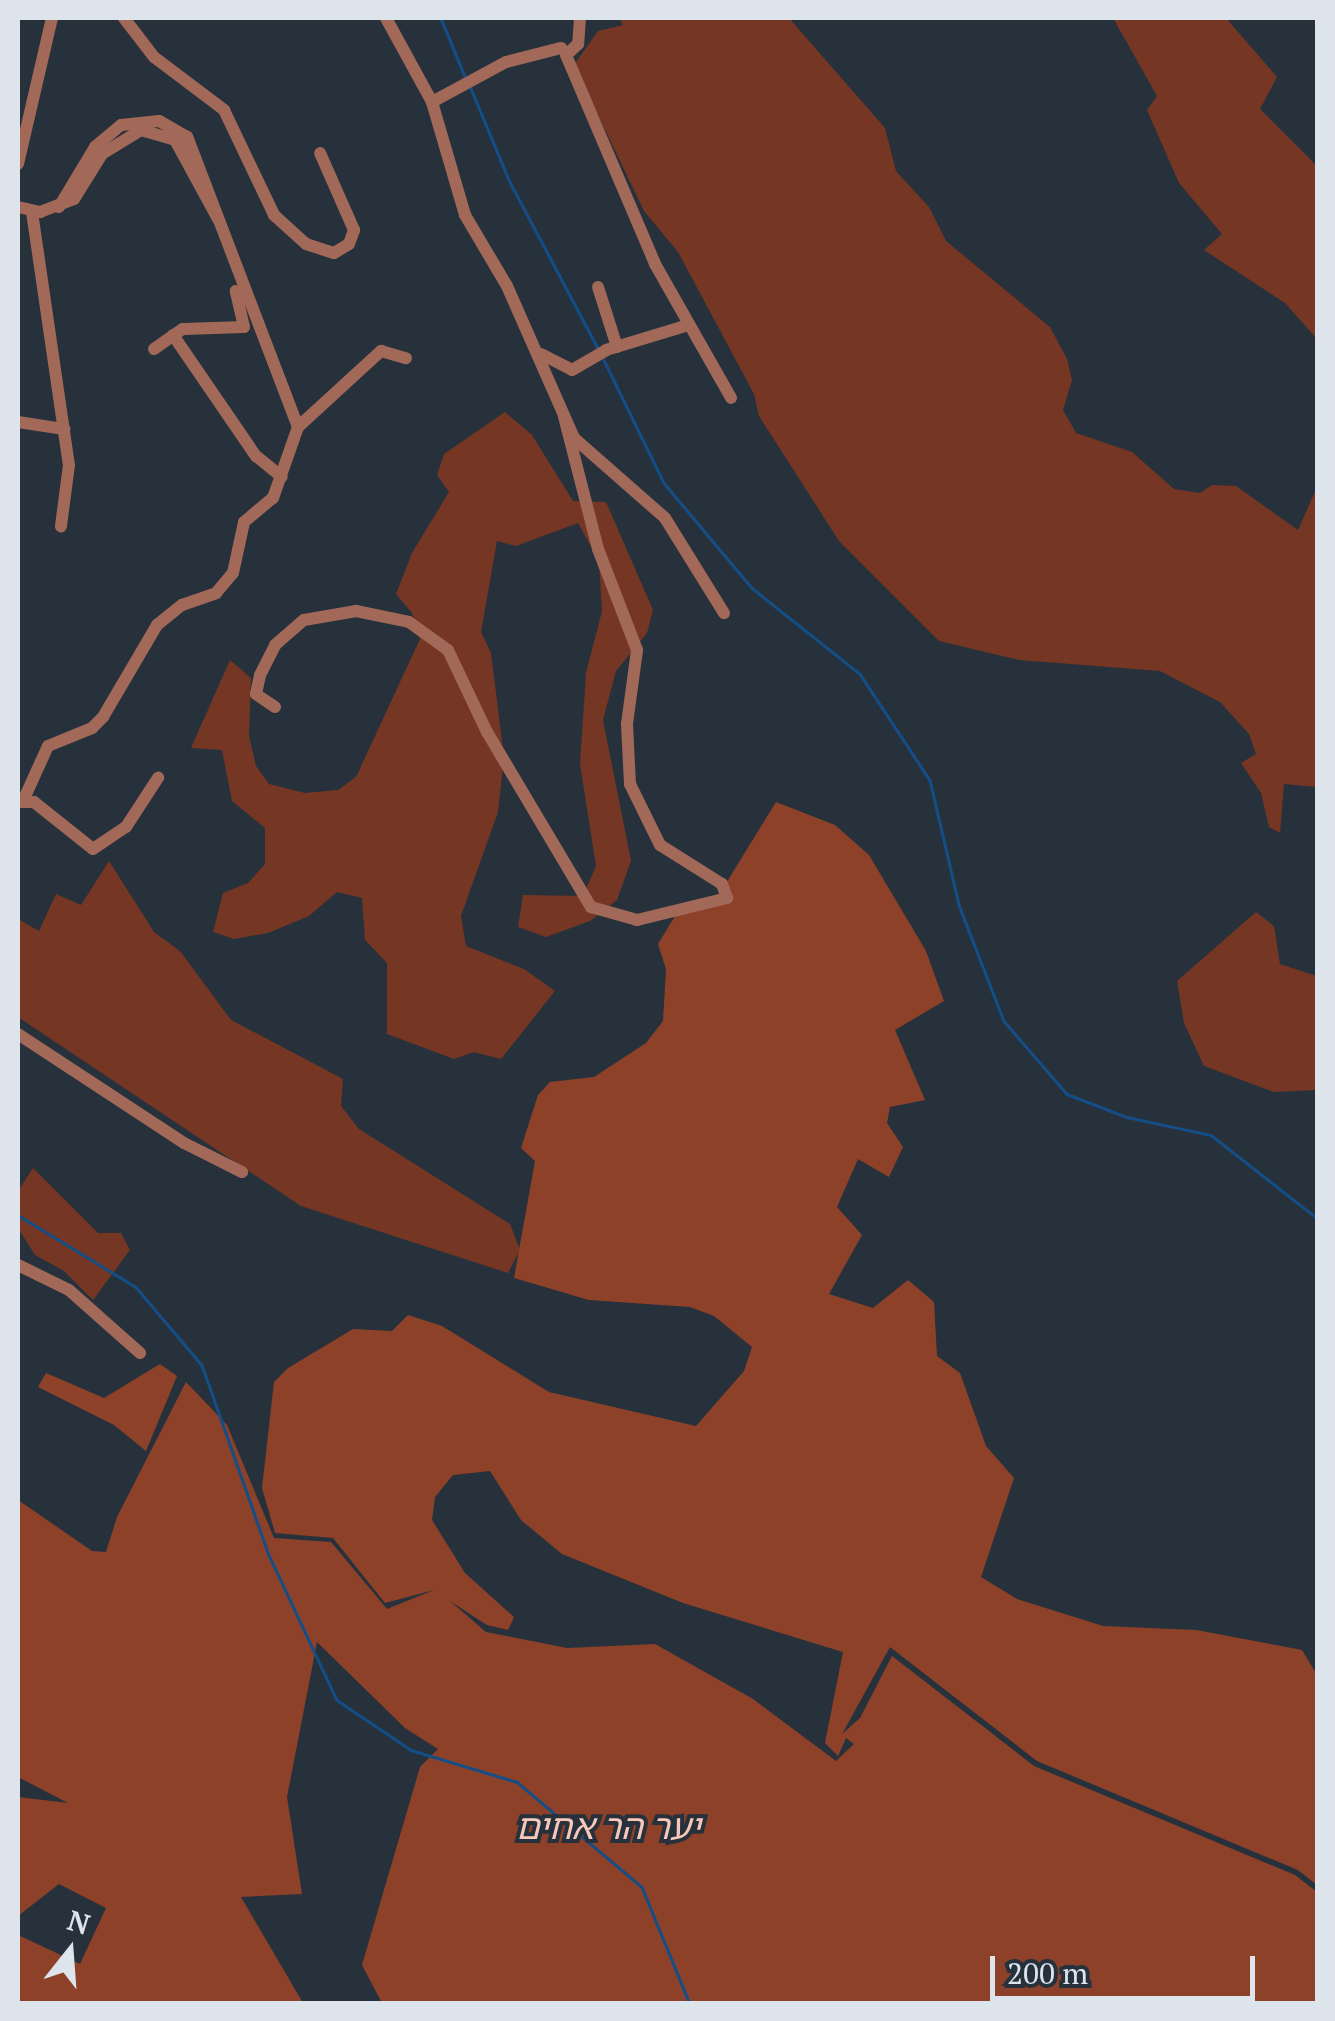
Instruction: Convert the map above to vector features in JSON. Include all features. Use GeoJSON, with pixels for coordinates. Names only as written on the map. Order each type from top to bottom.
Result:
{"type":"FeatureCollection","features":[{"type":"Feature","properties":{"kind":"street"},"geometry":{"type":"LineString","coordinates":[[18,164],[52,18]]}},
{"type":"Feature","properties":{"kind":"street"},"geometry":{"type":"LineString","coordinates":[[124,18],[154,57],[224,110],[274,215],[306,244],[334,252],[349,244],[354,230],[320,152]]}},
{"type":"Feature","properties":{"kind":"street"},"geometry":{"type":"LineString","coordinates":[[386,18],[432,102],[465,216],[538,352],[574,438],[664,518],[724,613]]}},
{"type":"Feature","properties":{"kind":"street"},"geometry":{"type":"LineString","coordinates":[[580,18],[578,44],[566,56],[655,264],[730,398]]}},
{"type":"Feature","properties":{"kind":"street"},"geometry":{"type":"LineString","coordinates":[[432,102],[506,62],[561,48]]}},
{"type":"Feature","properties":{"kind":"street"},"geometry":{"type":"LineString","coordinates":[[61,526],[69,465],[24,210],[59,207],[74,198],[116,140],[141,130],[175,140],[218,219],[288,388],[298,426]]}},
{"type":"Feature","properties":{"kind":"street"},"geometry":{"type":"LineString","coordinates":[[154,349],[195,327],[244,327],[231,254]]}},
{"type":"Feature","properties":{"kind":"street"},"geometry":{"type":"LineString","coordinates":[[598,286],[617,346]]}},
{"type":"Feature","properties":{"kind":"street"},"geometry":{"type":"LineString","coordinates":[[538,352],[572,370],[617,346],[689,325]]}},
{"type":"Feature","properties":{"kind":"street"},"geometry":{"type":"LineString","coordinates":[[173,336],[256,456],[282,478]]}},
{"type":"Feature","properties":{"kind":"street"},"geometry":{"type":"LineString","coordinates":[[158,778],[126,827],[92,849],[41,807],[20,802],[48,746],[92,728],[103,716],[158,625],[226,582],[238,563],[244,522],[267,508],[282,478],[298,426],[375,355],[406,358]]}},
{"type":"Feature","properties":{"kind":"street"},"geometry":{"type":"LineString","coordinates":[[275,707],[256,694],[260,675],[275,645],[304,620],[356,611],[408,622],[448,650],[488,732],[591,907],[637,920],[728,898],[722,884],[660,845],[630,784],[626,724],[637,650],[598,548],[564,417]]}},
{"type":"Feature","properties":{"kind":"street"},"geometry":{"type":"LineString","coordinates":[[18,422],[64,430]]}},
{"type":"Feature","properties":{"kind":"street"},"geometry":{"type":"LineString","coordinates":[[18,1034],[184,1143],[242,1172]]}},
{"type":"Feature","properties":{"kind":"street"},"geometry":{"type":"LineString","coordinates":[[18,1264],[69,1290],[140,1353]]}},
{"type":"Feature","properties":{"kind":"shaded area"},"geometry":{"type":"Polygon","coordinates":[[[619,18],[789,18],[885,128],[896,171],[929,207],[946,241],[1050,327],[1067,359],[1072,380],[1063,410],[1076,433],[1132,452],[1174,489],[1200,493],[1212,485],[1236,486],[1298,530],[1317,487],[1317,787],[1284,784],[1280,833],[1269,827],[1261,793],[1241,763],[1256,754],[1249,734],[1220,702],[1160,671],[1019,660],[939,641],[839,541],[759,416],[754,394],[678,252],[644,211],[574,65],[598,31],[623,25],[619,18]]]}},
{"type":"Feature","properties":{"kind":"shaded area"},"geometry":{"type":"Polygon","coordinates":[[[1113,18],[1226,18],[1277,77],[1260,109],[1317,166],[1317,339],[1285,303],[1204,250],[1222,234],[1179,183],[1147,110],[1157,96],[1113,18]]]}},
{"type":"Feature","properties":{"kind":"shaded area"},"geometry":{"type":"Polygon","coordinates":[[[505,412],[532,435],[573,501],[606,502],[653,610],[647,633],[616,671],[603,720],[631,861],[617,900],[590,921],[546,937],[518,927],[523,895],[583,896],[596,866],[580,764],[586,673],[602,611],[599,561],[578,523],[516,546],[497,541],[481,632],[491,653],[504,757],[498,812],[461,916],[466,946],[524,969],[555,991],[501,1059],[474,1052],[454,1059],[387,1034],[387,963],[365,940],[362,898],[337,892],[309,916],[268,933],[234,939],[213,932],[223,893],[248,883],[265,864],[265,828],[232,801],[222,750],[191,748],[230,660],[251,678],[249,736],[256,766],[269,784],[305,793],[338,790],[356,777],[420,639],[412,613],[396,594],[412,553],[449,492],[437,475],[444,454],[505,412]]]}},
{"type":"Feature","properties":{"kind":"shaded area"},"geometry":{"type":"Polygon","coordinates":[[[109,861],[154,932],[180,951],[231,1020],[343,1079],[341,1106],[359,1129],[510,1224],[520,1250],[508,1273],[301,1206],[18,1017],[18,919],[39,931],[56,894],[81,905],[109,861]]]}},
{"type":"Feature","properties":{"kind":"shaded area"},"geometry":{"type":"Polygon","coordinates":[[[1256,912],[1274,926],[1280,964],[1317,976],[1317,1090],[1274,1092],[1204,1066],[1184,1023],[1177,981],[1256,912]]]}},
{"type":"Feature","properties":{"kind":"shaded area"},"geometry":{"type":"Polygon","coordinates":[[[33,1168],[98,1233],[121,1233],[130,1250],[93,1300],[64,1271],[35,1255],[18,1228],[18,1191],[33,1168]]]}},
{"type":"Feature","properties":{"kind":"green space","name":"יער הר אחים"},"geometry":{"type":"Polygon","coordinates":[[[776,802],[835,825],[869,855],[926,951],[944,1001],[895,1030],[925,1100],[890,1107],[887,1123],[903,1147],[889,1177],[858,1159],[837,1207],[862,1235],[829,1294],[873,1308],[908,1280],[934,1302],[937,1356],[960,1373],[986,1446],[1014,1478],[981,1577],[1017,1599],[1103,1626],[1196,1630],[1302,1650],[1317,1675],[1317,1885],[1298,1870],[1037,1761],[890,1647],[842,1734],[860,1718],[892,1656],[1034,1766],[1295,1875],[1317,1892],[1317,2003],[382,2003],[362,1965],[420,1767],[438,1749],[405,1728],[317,1642],[287,1797],[302,1894],[241,1897],[303,2003],[18,2003],[18,1935],[80,1964],[106,1908],[59,1884],[18,1916],[18,1797],[68,1803],[18,1777],[18,1500],[92,1551],[106,1552],[117,1517],[186,1382],[227,1425],[274,1538],[331,1542],[387,1609],[434,1590],[385,1603],[333,1538],[275,1533],[262,1488],[274,1382],[288,1368],[353,1329],[392,1331],[408,1315],[442,1326],[549,1392],[696,1426],[744,1371],[752,1347],[714,1316],[690,1307],[589,1300],[514,1278],[535,1161],[521,1148],[538,1095],[550,1082],[594,1077],[646,1043],[663,1021],[666,969],[658,944],[683,903],[701,906],[720,893],[776,802]],[[490,1471],[453,1475],[435,1497],[432,1520],[465,1573],[514,1617],[508,1630],[487,1625],[450,1601],[486,1632],[567,1648],[655,1644],[753,1699],[836,1761],[854,1744],[846,1738],[838,1756],[825,1743],[843,1652],[683,1603],[562,1554],[521,1520],[490,1471]]]}},
{"type":"Feature","properties":{"kind":"green space"},"geometry":{"type":"Polygon","coordinates":[[[160,1364],[177,1376],[146,1451],[114,1425],[38,1387],[46,1373],[104,1398],[160,1364]]]}},
{"type":"Feature","properties":{"kind":"waterway"},"geometry":{"type":"LineString","coordinates":[[441,18],[466,79]]}},
{"type":"Feature","properties":{"kind":"waterway"},"geometry":{"type":"LineString","coordinates":[[470,86],[510,182],[598,348]]}},
{"type":"Feature","properties":{"kind":"waterway"},"geometry":{"type":"LineString","coordinates":[[604,360],[664,483],[752,588],[860,674],[930,780],[959,905],[1004,1021],[1067,1094],[1127,1117],[1211,1135],[1318,1219]]}},
{"type":"Feature","properties":{"kind":"waterway"},"geometry":{"type":"LineString","coordinates":[[18,1215],[136,1287],[202,1365],[269,1555],[337,1700],[411,1750],[517,1782],[642,1887],[690,2004]]}}]}
